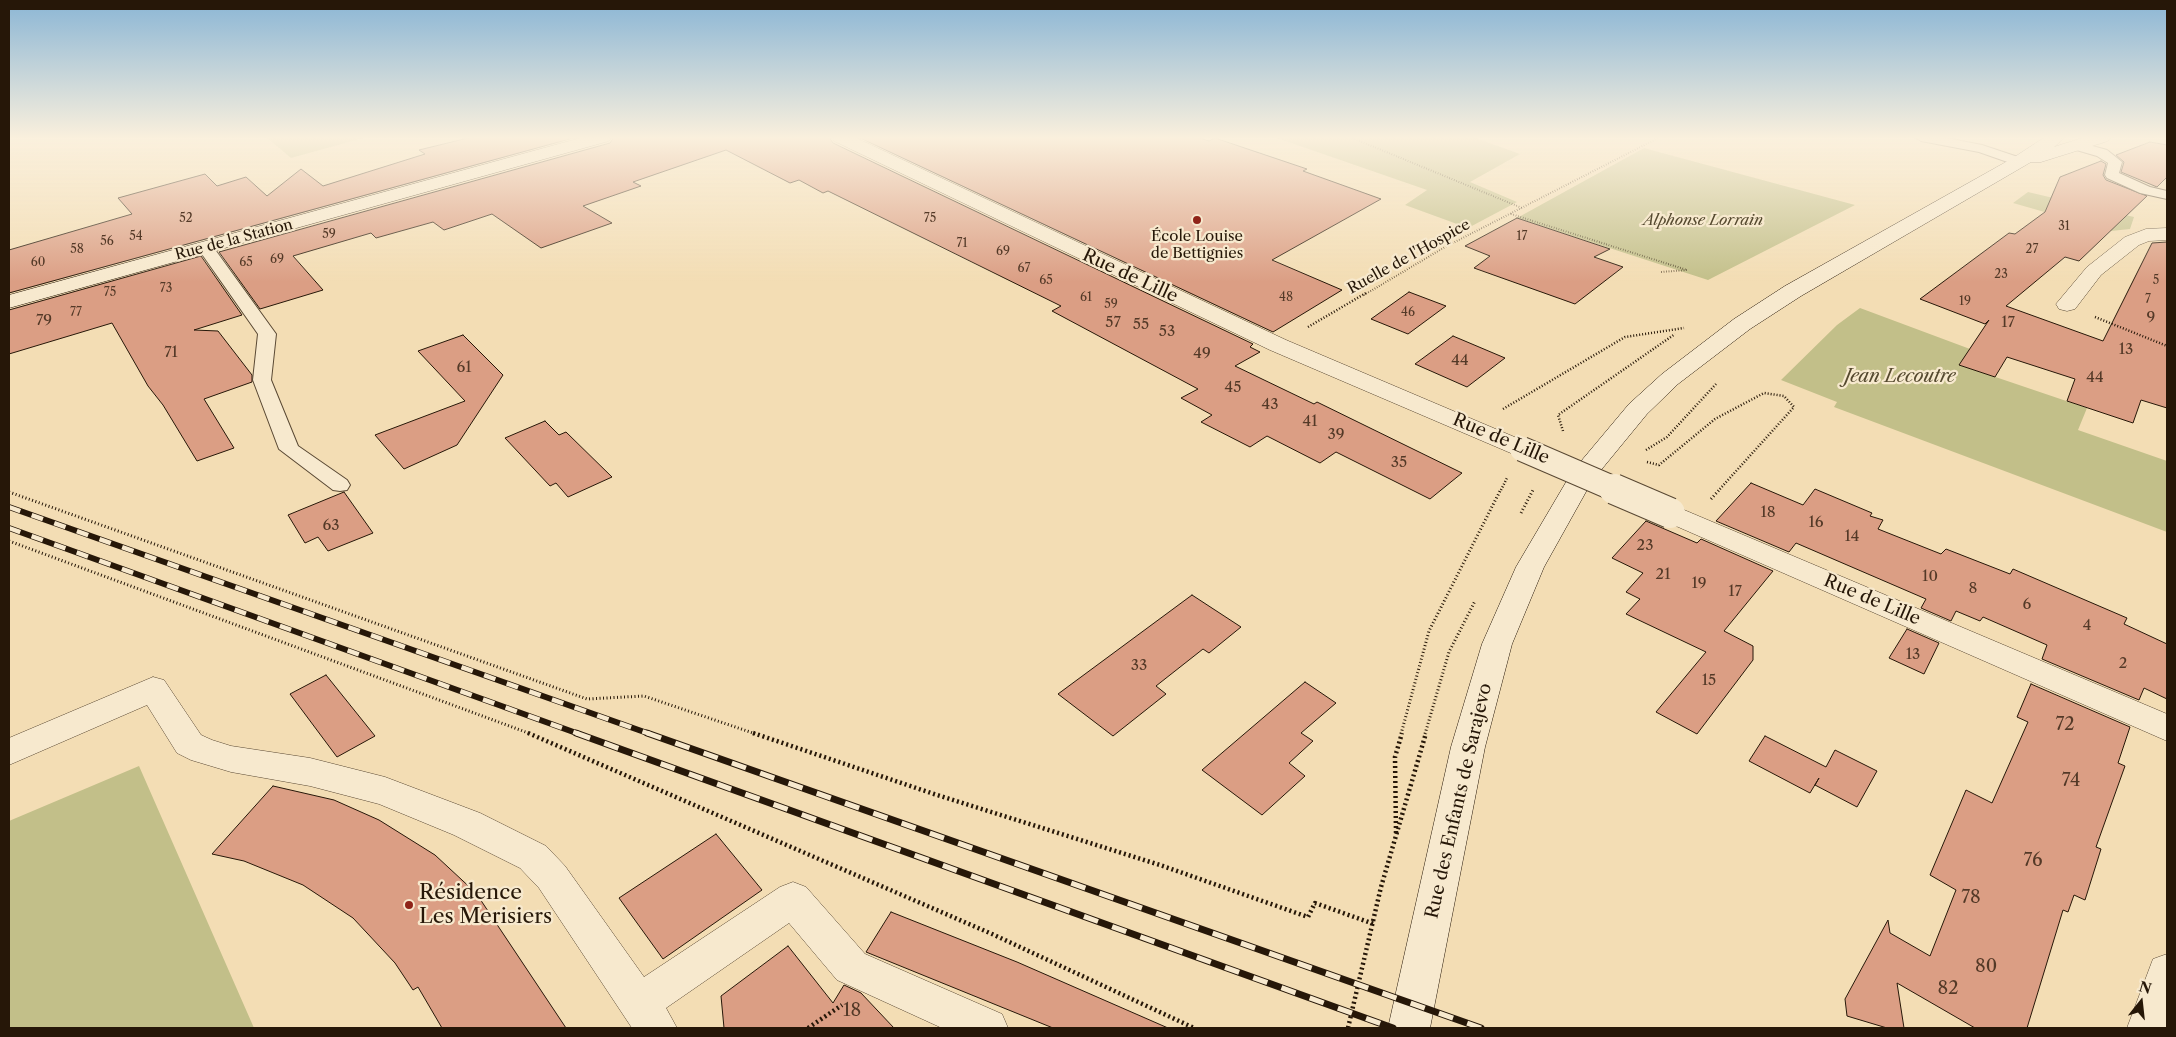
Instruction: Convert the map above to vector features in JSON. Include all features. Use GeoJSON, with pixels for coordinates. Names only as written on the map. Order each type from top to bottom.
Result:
{"type":"FeatureCollection","features":[{"type":"Feature","properties":{"kind":"street","name":"Rue de la Station"},"geometry":{"type":"LineString","coordinates":[[9,302],[429,185]]}},
{"type":"Feature","properties":{"kind":"street","name":"Rue de Lille"},"geometry":{"type":"LineString","coordinates":[[942,185],[1278,345],[1522,448],[2167,728]]}},
{"type":"Feature","properties":{"kind":"street","name":"Rue des Enfants de Sarajevo"},"geometry":{"type":"LineString","coordinates":[[1409,1028],[1468,747],[1497,644],[1530,567],[1581,478],[1611,439],[1638,409],[1670,379],[1742,324],[1793,291],[1978,185]]}},
{"type":"Feature","properties":{"kind":"street"},"geometry":{"type":"LineString","coordinates":[[2067,304],[2087,277],[2132,241],[2146,235],[2167,234]]}},
{"type":"Feature","properties":{"kind":"street"},"geometry":{"type":"LineString","coordinates":[[9,752],[153,689],[189,744],[202,751],[310,772],[386,791],[466,824],[533,857],[552,877],[648,1016],[793,899],[851,967],[987,1028]]}},
{"type":"Feature","properties":{"kind":"street"},"geometry":{"type":"LineString","coordinates":[[2148,1028],[2167,972]]}},
{"type":"Feature","properties":{"kind":"lane"},"geometry":{"type":"LineString","coordinates":[[2135,185],[2145,190],[2167,195]]}},
{"type":"Feature","properties":{"kind":"lane"},"geometry":{"type":"LineString","coordinates":[[205,248],[267,334],[262,380],[289,449],[340,485]]}},
{"type":"Feature","properties":{"kind":"path"},"geometry":{"type":"LineString","coordinates":[[1467,185],[1522,208]]}},
{"type":"Feature","properties":{"kind":"path","name":"Ruelle de l'Hospice"},"geometry":{"type":"LineString","coordinates":[[1278,345],[1445,246],[1566,185]]}},
{"type":"Feature","properties":{"kind":"path"},"geometry":{"type":"LineString","coordinates":[[1511,214],[1687,270],[1662,272]]}},
{"type":"Feature","properties":{"kind":"path"},"geometry":{"type":"LineString","coordinates":[[2067,304],[2167,346]]}},
{"type":"Feature","properties":{"kind":"path"},"geometry":{"type":"LineString","coordinates":[[1479,430],[1497,412],[1562,376],[1625,337],[1684,328]]}},
{"type":"Feature","properties":{"kind":"path"},"geometry":{"type":"LineString","coordinates":[[1642,461],[1659,464],[1715,419],[1764,393],[1784,396],[1794,407],[1680,517]]}},
{"type":"Feature","properties":{"kind":"path"},"geometry":{"type":"LineString","coordinates":[[1396,837],[1395,757],[1429,631],[1522,448]]}},
{"type":"Feature","properties":{"kind":"path"},"geometry":{"type":"LineString","coordinates":[[9,492],[587,699],[644,696],[934,794],[1160,864],[1308,917],[1315,903],[1374,924]]}},
{"type":"Feature","properties":{"kind":"path"},"geometry":{"type":"LineString","coordinates":[[9,541],[553,742],[992,934],[1194,1028]]}},
{"type":"Feature","properties":{"kind":"green space"},"geometry":{"type":"Polygon","coordinates":[[[1414,185],[1478,185],[1517,202],[1468,228],[1405,205],[1427,190],[1414,185]]]}},
{"type":"Feature","properties":{"kind":"green space","name":"Alphonse Lorrain"},"geometry":{"type":"Polygon","coordinates":[[[1576,185],[1782,185],[1855,205],[1708,280],[1517,218],[1576,185]]]}},
{"type":"Feature","properties":{"kind":"green space"},"geometry":{"type":"Polygon","coordinates":[[[2028,192],[2134,217],[2130,229],[2111,231],[2013,203],[2028,192]]]}},
{"type":"Feature","properties":{"kind":"green space","name":"Jean Lecoutre"},"geometry":{"type":"Polygon","coordinates":[[[1860,308],[1970,349],[1960,365],[2087,408],[2078,430],[2167,461],[2167,532],[1834,407],[1837,402],[1781,380],[1837,325],[1860,308]]]}},
{"type":"Feature","properties":{"kind":"green space"},"geometry":{"type":"Polygon","coordinates":[[[139,766],[254,1028],[9,1028],[9,821],[139,766]]]}},
{"type":"Feature","properties":{"kind":"building"},"geometry":{"type":"Polygon","coordinates":[[[164,185],[255,185],[267,196],[280,185],[401,185],[9,293],[9,250],[132,214],[118,198],[164,185]]]}},
{"type":"Feature","properties":{"kind":"building"},"geometry":{"type":"Polygon","coordinates":[[[458,185],[641,186],[583,206],[612,223],[541,248],[492,214],[444,230],[433,222],[376,238],[371,233],[293,256],[323,290],[260,309],[219,252],[458,185]]]}},
{"type":"Feature","properties":{"kind":"building"},"geometry":{"type":"Polygon","coordinates":[[[809,185],[922,185],[1253,344],[1250,347],[1260,352],[1235,366],[1314,404],[1317,402],[1462,473],[1430,499],[1336,452],[1320,463],[1267,436],[1250,447],[1201,422],[1212,415],[1181,398],[1198,389],[1052,311],[1061,306],[828,191],[823,193],[809,185]]]}},
{"type":"Feature","properties":{"kind":"building","name":"École Louise de Bettignies"},"geometry":{"type":"Polygon","coordinates":[[[961,185],[1343,185],[1381,199],[1272,260],[1342,290],[1273,332],[961,185]]]}},
{"type":"Feature","properties":{"kind":"building"},"geometry":{"type":"Polygon","coordinates":[[[2056,185],[2120,185],[2147,196],[2079,261],[2065,257],[2006,306],[2103,341],[2152,243],[2167,242],[2167,408],[2141,400],[2133,423],[2067,401],[2075,379],[2007,357],[1995,377],[1959,365],[1989,320],[1985,324],[1920,299],[2009,233],[2015,234],[2045,212],[2056,185]]]}},
{"type":"Feature","properties":{"kind":"building"},"geometry":{"type":"Polygon","coordinates":[[[1517,218],[1610,249],[1594,257],[1623,267],[1575,304],[1474,268],[1490,256],[1465,246],[1517,218]]]}},
{"type":"Feature","properties":{"kind":"building"},"geometry":{"type":"Polygon","coordinates":[[[201,256],[242,315],[194,330],[218,331],[252,375],[252,382],[204,399],[234,448],[197,461],[163,405],[148,386],[112,323],[9,354],[9,310],[201,256]]]}},
{"type":"Feature","properties":{"kind":"building"},"geometry":{"type":"Polygon","coordinates":[[[1409,292],[1446,306],[1408,334],[1371,319],[1409,292]]]}},
{"type":"Feature","properties":{"kind":"building"},"geometry":{"type":"Polygon","coordinates":[[[463,335],[503,375],[457,445],[404,469],[375,435],[465,401],[418,351],[463,335]]]}},
{"type":"Feature","properties":{"kind":"building"},"geometry":{"type":"Polygon","coordinates":[[[1453,336],[1505,358],[1467,387],[1415,364],[1453,336]]]}},
{"type":"Feature","properties":{"kind":"building"},"geometry":{"type":"Polygon","coordinates":[[[545,421],[559,435],[566,432],[612,477],[568,497],[556,483],[550,486],[505,438],[545,421]]]}},
{"type":"Feature","properties":{"kind":"building"},"geometry":{"type":"Polygon","coordinates":[[[1751,483],[1803,505],[1815,489],[1872,513],[1870,516],[1883,520],[1878,529],[1941,554],[1946,549],[2010,574],[2013,569],[2127,618],[2124,624],[2167,644],[2167,699],[2144,688],[2139,700],[2042,659],[2047,645],[1983,617],[1980,621],[1956,611],[1951,621],[1921,608],[1926,599],[1796,543],[1789,552],[1716,521],[1751,483]]]}},
{"type":"Feature","properties":{"kind":"building"},"geometry":{"type":"Polygon","coordinates":[[[344,492],[373,533],[328,551],[318,537],[305,543],[288,515],[344,492]]]}},
{"type":"Feature","properties":{"kind":"building"},"geometry":{"type":"Polygon","coordinates":[[[1646,521],[1697,543],[1701,539],[1773,571],[1724,631],[1753,646],[1753,660],[1697,734],[1656,712],[1706,652],[1626,614],[1640,599],[1626,592],[1643,573],[1612,558],[1646,521]]]}},
{"type":"Feature","properties":{"kind":"building"},"geometry":{"type":"Polygon","coordinates":[[[1192,595],[1241,627],[1209,653],[1203,649],[1156,686],[1166,694],[1113,736],[1058,694],[1192,595]]]}},
{"type":"Feature","properties":{"kind":"building"},"geometry":{"type":"Polygon","coordinates":[[[1907,629],[1939,643],[1924,674],[1889,658],[1907,629]]]}},
{"type":"Feature","properties":{"kind":"building"},"geometry":{"type":"Polygon","coordinates":[[[326,675],[375,736],[337,757],[290,694],[326,675]]]}},
{"type":"Feature","properties":{"kind":"building"},"geometry":{"type":"Polygon","coordinates":[[[1305,682],[1336,703],[1301,733],[1313,741],[1289,763],[1305,776],[1262,815],[1202,770],[1305,682]]]}},
{"type":"Feature","properties":{"kind":"building"},"geometry":{"type":"Polygon","coordinates":[[[2031,684],[2130,727],[2118,763],[2125,766],[2096,847],[2101,849],[2085,900],[2074,895],[2068,912],[2063,910],[2027,1028],[1975,1028],[1897,983],[1904,1028],[1887,1028],[1847,1016],[1845,999],[1888,920],[1890,933],[1930,956],[1956,890],[1930,875],[1966,790],[1992,803],[2028,722],[2017,717],[2031,684]]]}},
{"type":"Feature","properties":{"kind":"building"},"geometry":{"type":"Polygon","coordinates":[[[1765,736],[1826,767],[1835,750],[1877,771],[1857,807],[1815,785],[1819,778],[1810,793],[1749,761],[1765,736]]]}},
{"type":"Feature","properties":{"kind":"building","name":"Résidence Les Merisiers"},"geometry":{"type":"Polygon","coordinates":[[[273,786],[334,800],[379,820],[435,855],[476,893],[566,1028],[442,1028],[418,987],[413,990],[395,963],[353,918],[303,885],[244,861],[212,854],[273,786]]]}},
{"type":"Feature","properties":{"kind":"building"},"geometry":{"type":"Polygon","coordinates":[[[716,834],[762,890],[663,959],[619,898],[716,834]]]}},
{"type":"Feature","properties":{"kind":"building"},"geometry":{"type":"Polygon","coordinates":[[[891,912],[1017,962],[1168,1028],[1053,1028],[866,952],[891,912]]]}},
{"type":"Feature","properties":{"kind":"building"},"geometry":{"type":"Polygon","coordinates":[[[788,946],[833,1003],[844,985],[861,993],[894,1028],[724,1028],[721,996],[788,946]]]}},
{"type":"Feature","properties":{"kind":"railway"},"geometry":{"type":"LineString","coordinates":[[9,507],[650,734]]}},
{"type":"Feature","properties":{"kind":"railway"},"geometry":{"type":"LineString","coordinates":[[9,528],[579,734]]}},
{"type":"Feature","properties":{"kind":"railway"},"geometry":{"type":"LineString","coordinates":[[576,733],[1393,1028]]}},
{"type":"Feature","properties":{"kind":"railway"},"geometry":{"type":"LineString","coordinates":[[647,733],[1481,1028]]}},
{"type":"Feature","properties":{"kind":"place","name":"École Louise de Bettignies"},"geometry":{"type":"Point","coordinates":[1197,220]}},
{"type":"Feature","properties":{"kind":"place","name":"Résidence Les Merisiers"},"geometry":{"type":"Point","coordinates":[409,905]}}]}
